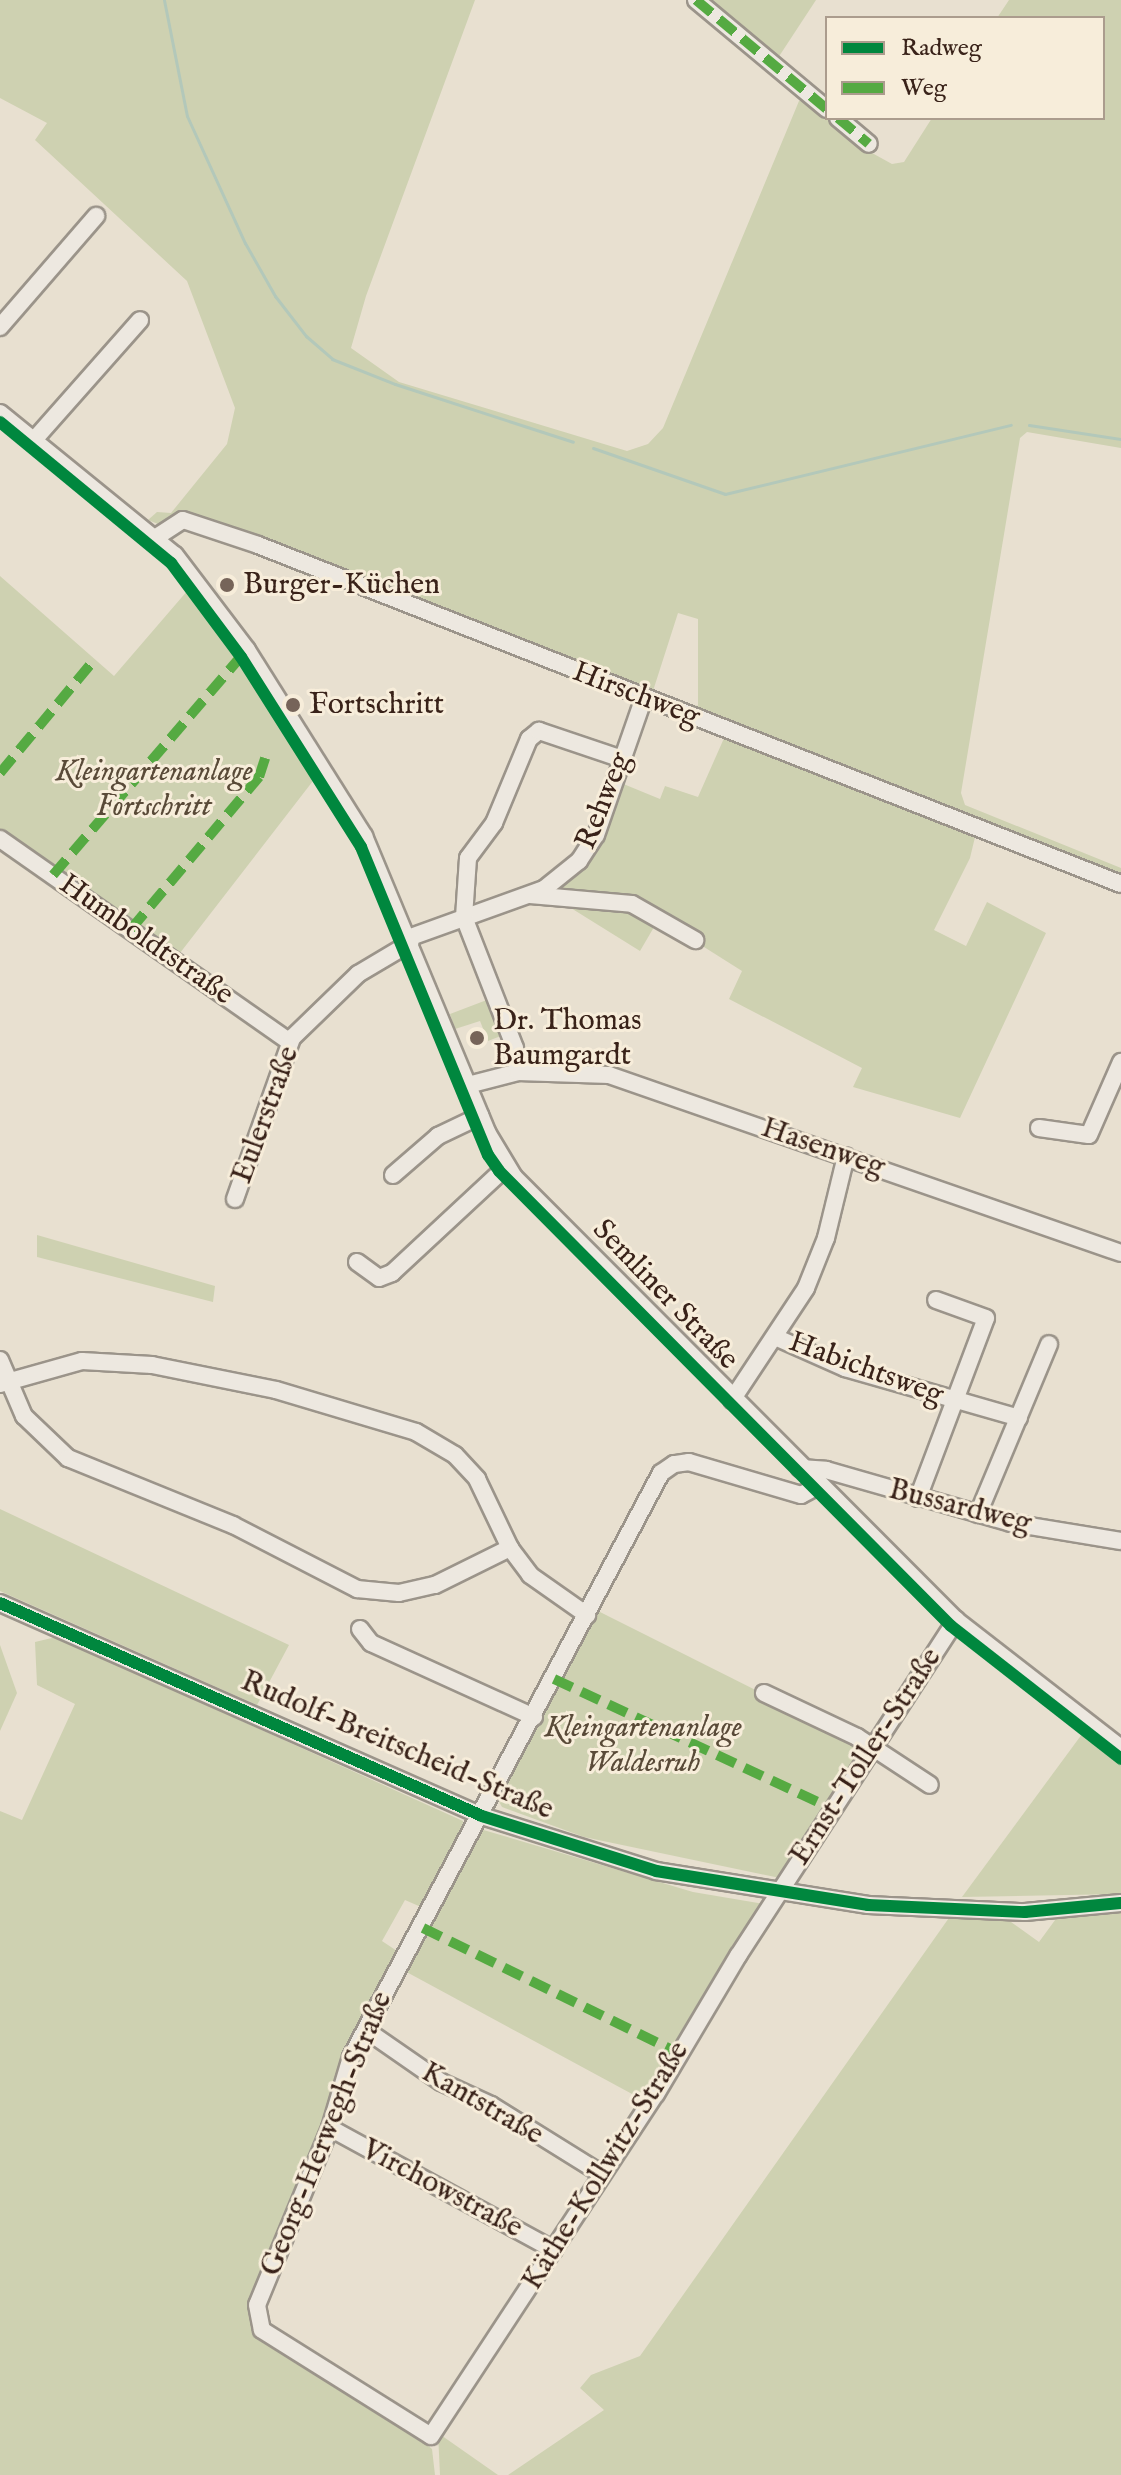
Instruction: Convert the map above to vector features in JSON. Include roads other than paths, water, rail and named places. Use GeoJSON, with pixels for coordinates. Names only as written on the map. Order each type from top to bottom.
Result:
{"type":"FeatureCollection","features":[{"type":"Feature","properties":{"kind":"street"},"geometry":{"type":"LineString","coordinates":[[696,0],[825,107]]}},
{"type":"Feature","properties":{"kind":"street"},"geometry":{"type":"LineString","coordinates":[[840,120],[869,144]]}},
{"type":"Feature","properties":{"kind":"street"},"geometry":{"type":"LineString","coordinates":[[0,327],[96,216]]}},
{"type":"Feature","properties":{"kind":"street"},"geometry":{"type":"LineString","coordinates":[[34,440],[140,320]]}},
{"type":"Feature","properties":{"kind":"street","name":"Semliner Straße"},"geometry":{"type":"LineString","coordinates":[[0,414],[155,538],[197,579],[323,766],[364,836],[480,1116],[507,1166],[732,1400],[956,1620],[1121,1748]]}},
{"type":"Feature","properties":{"kind":"street","name":"Hirschweg"},"geometry":{"type":"LineString","coordinates":[[155,538],[183,520],[1121,884]]}},
{"type":"Feature","properties":{"kind":"street","name":"Rehweg"},"geometry":{"type":"LineString","coordinates":[[409,940],[554,883],[587,850],[644,697]]}},
{"type":"Feature","properties":{"kind":"street"},"geometry":{"type":"LineString","coordinates":[[518,1072],[515,1048],[464,917],[468,858],[494,823],[529,739],[548,731],[622,759]]}},
{"type":"Feature","properties":{"kind":"street","name":"Humboldtstraße"},"geometry":{"type":"LineString","coordinates":[[0,839],[290,1042]]}},
{"type":"Feature","properties":{"kind":"street"},"geometry":{"type":"LineString","coordinates":[[530,895],[632,904],[695,940]]}},
{"type":"Feature","properties":{"kind":"street","name":"Eulerstraße"},"geometry":{"type":"LineString","coordinates":[[235,1199],[290,1042],[358,974],[409,940]]}},
{"type":"Feature","properties":{"kind":"street"},"geometry":{"type":"LineString","coordinates":[[1039,1128],[1089,1135],[1120,1065]]}},
{"type":"Feature","properties":{"kind":"street","name":"Hasenweg"},"geometry":{"type":"LineString","coordinates":[[468,1085],[518,1072],[609,1075],[1121,1253]]}},
{"type":"Feature","properties":{"kind":"street"},"geometry":{"type":"LineString","coordinates":[[393,1175],[438,1136],[480,1116]]}},
{"type":"Feature","properties":{"kind":"street"},"geometry":{"type":"LineString","coordinates":[[732,1400],[775,1337],[820,1255],[846,1156]]}},
{"type":"Feature","properties":{"kind":"street"},"geometry":{"type":"LineString","coordinates":[[357,1262],[379,1278],[392,1273],[507,1166]]}},
{"type":"Feature","properties":{"kind":"street","name":"Habichtsweg"},"geometry":{"type":"LineString","coordinates":[[918,1498],[986,1318],[936,1300]]}},
{"type":"Feature","properties":{"kind":"street","name":"Habichtsweg"},"geometry":{"type":"LineString","coordinates":[[775,1337],[845,1368],[1019,1418]]}},
{"type":"Feature","properties":{"kind":"street"},"geometry":{"type":"LineString","coordinates":[[978,1514],[1049,1344]]}},
{"type":"Feature","properties":{"kind":"street"},"geometry":{"type":"LineString","coordinates":[[0,1360],[4,1382],[36,1431],[78,1464],[233,1525],[357,1589],[399,1593],[426,1588],[510,1548]]}},
{"type":"Feature","properties":{"kind":"street"},"geometry":{"type":"LineString","coordinates":[[4,1382],[82,1361],[128,1362],[216,1376],[374,1417],[428,1437],[467,1466],[491,1498],[510,1548],[542,1586],[587,1615]]}},
{"type":"Feature","properties":{"kind":"street","name":"Georg-Herwegh-Straße"},"geometry":{"type":"LineString","coordinates":[[431,2436],[262,2330],[257,2305],[330,2128],[351,2057],[395,1969],[482,1816],[667,1466],[707,1464],[801,1495],[818,1486]]}},
{"type":"Feature","properties":{"kind":"street","name":"Bussardweg"},"geometry":{"type":"LineString","coordinates":[[800,1468],[826,1470],[978,1514],[1117,1540]]}},
{"type":"Feature","properties":{"kind":"street"},"geometry":{"type":"LineString","coordinates":[[1117,1540],[1121,1523]]}},
{"type":"Feature","properties":{"kind":"street","name":"Rudolf-Breitscheid-Straße"},"geometry":{"type":"LineString","coordinates":[[0,1603],[482,1816],[656,1871],[778,1894],[1025,1912],[1121,1903]]}},
{"type":"Feature","properties":{"kind":"street","name":"Ernst-Toller-Straße"},"geometry":{"type":"LineString","coordinates":[[778,1894],[956,1620]]}},
{"type":"Feature","properties":{"kind":"street"},"geometry":{"type":"LineString","coordinates":[[360,1629],[371,1643],[534,1717]]}},
{"type":"Feature","properties":{"kind":"street"},"geometry":{"type":"LineString","coordinates":[[764,1693],[873,1746],[930,1785]]}},
{"type":"Feature","properties":{"kind":"street","name":"Käthe-Kollwitz-Straße"},"geometry":{"type":"LineString","coordinates":[[431,2436],[554,2250],[778,1894]]}},
{"type":"Feature","properties":{"kind":"street","name":"Kantstraße"},"geometry":{"type":"LineString","coordinates":[[366,2030],[441,2082],[491,2105],[602,2174]]}},
{"type":"Feature","properties":{"kind":"street","name":"Virchowstraße"},"geometry":{"type":"LineString","coordinates":[[330,2128],[554,2250]]}},
{"type":"Feature","properties":{"kind":"waterway"},"geometry":{"type":"LineString","coordinates":[[164,0],[187,116],[245,243],[275,296],[306,336],[332,359],[395,384],[573,442]]}},
{"type":"Feature","properties":{"kind":"waterway"},"geometry":{"type":"LineString","coordinates":[[593,448],[725,494],[1011,425]]}},
{"type":"Feature","properties":{"kind":"waterway"},"geometry":{"type":"LineString","coordinates":[[1029,425],[1121,439]]}},
{"type":"Feature","properties":{"kind":"place","name":"Burger-Küchen"},"geometry":{"type":"Point","coordinates":[227,585]}},
{"type":"Feature","properties":{"kind":"place","name":"Fortschritt"},"geometry":{"type":"Point","coordinates":[293,705]}},
{"type":"Feature","properties":{"kind":"place","name":"Dr. Thomas Baumgardt"},"geometry":{"type":"Point","coordinates":[477,1038]}},
{"type":"Feature","properties":{"kind":"park label","name":"Kleingartenanlage Fortschritt"},"geometry":{"type":"Point","coordinates":[154,789]}},
{"type":"Feature","properties":{"kind":"park label","name":"Kleingartenanlage Waldesruh"},"geometry":{"type":"Point","coordinates":[643,1745]}}]}
